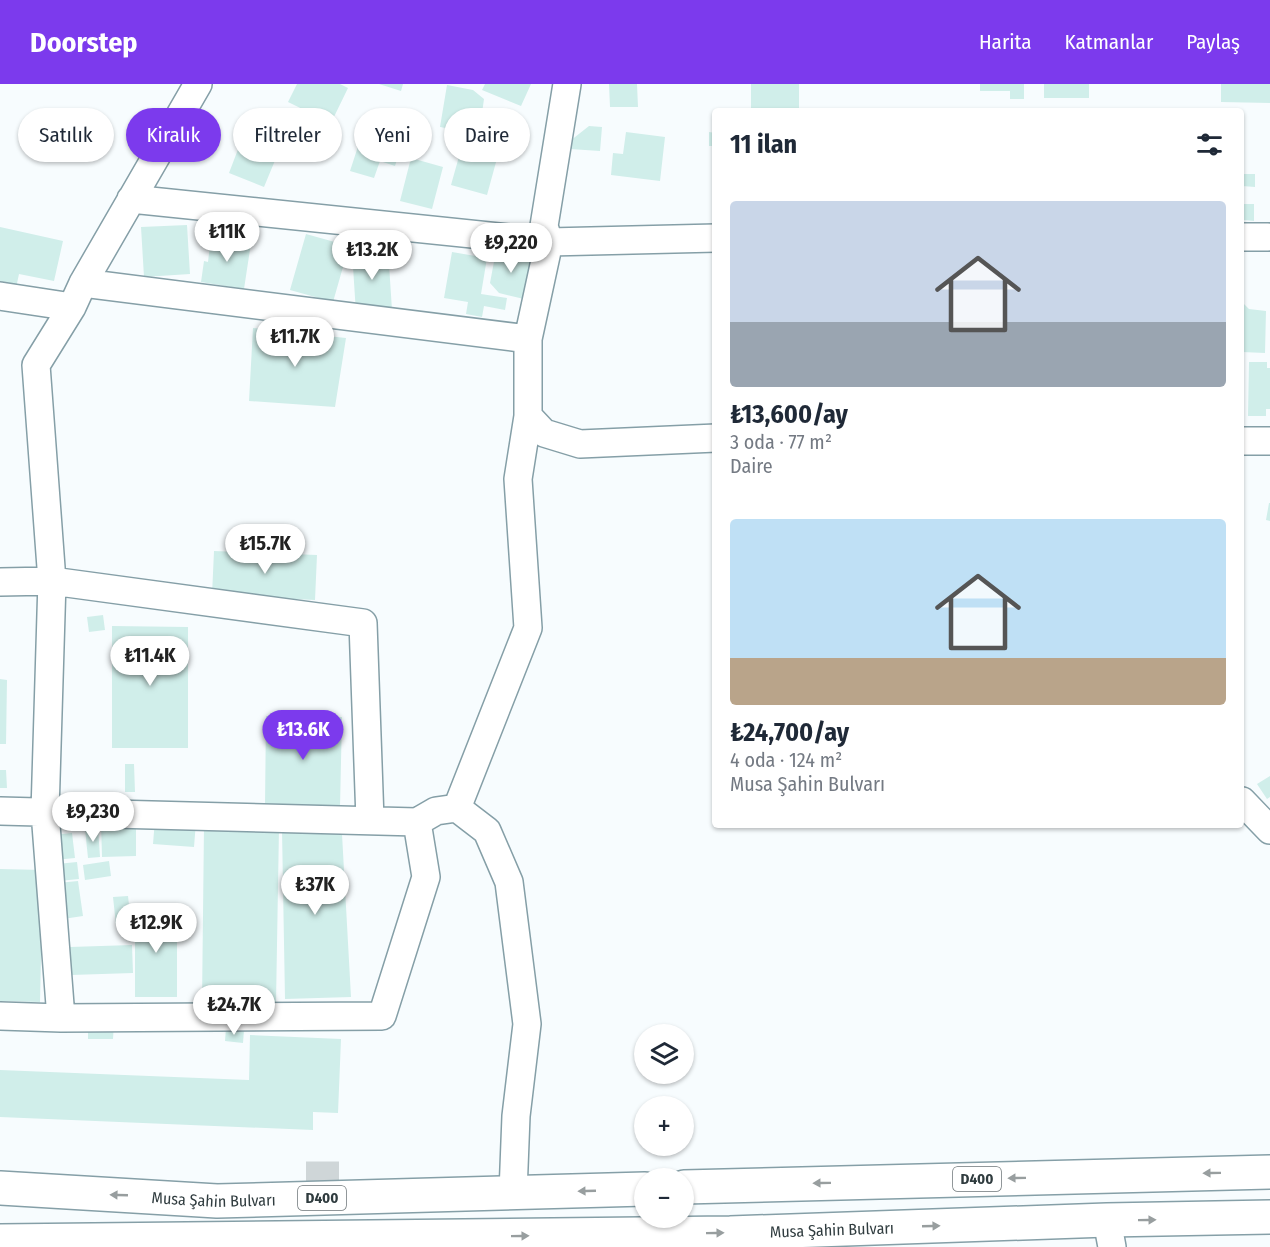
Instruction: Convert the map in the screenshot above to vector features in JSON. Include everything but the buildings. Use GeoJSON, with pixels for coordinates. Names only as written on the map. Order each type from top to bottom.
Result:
{"type":"FeatureCollection","features":[{"type":"Feature","properties":{"kind":"highway","name":"D400"},"geometry":{"type":"LineString","coordinates":[[694,1187],[1270,1172]]}},
{"type":"Feature","properties":{"kind":"highway"},"geometry":{"type":"LineString","coordinates":[[248,1200],[273,1184],[306,1178]]}},
{"type":"Feature","properties":{"kind":"highway"},"geometry":{"type":"LineString","coordinates":[[342,1178],[408,1182],[474,1194]]}},
{"type":"Feature","properties":{"kind":"highway","name":"Musa Şahin Bulvarı"},"geometry":{"type":"LineString","coordinates":[[0,1188],[218,1201],[634,1189]]}},
{"type":"Feature","properties":{"kind":"highway","name":"Musa Şahin Bulvarı"},"geometry":{"type":"LineString","coordinates":[[0,1241],[730,1233],[1110,1234],[1270,1217]]}},
{"type":"Feature","properties":{"kind":"street"},"geometry":{"type":"LineString","coordinates":[[61,1018],[45,812],[52,581],[36,365],[72,307],[83,283],[198,84]]}},
{"type":"Feature","properties":{"kind":"street"},"geometry":{"type":"LineString","coordinates":[[457,808],[528,628],[518,479],[528,416],[528,339],[549,242],[544,226],[567,84]]}},
{"type":"Feature","properties":{"kind":"street"},"geometry":{"type":"LineString","coordinates":[[131,200],[549,242],[712,238]]}},
{"type":"Feature","properties":{"kind":"street"},"geometry":{"type":"LineString","coordinates":[[83,283],[528,339]]}},
{"type":"Feature","properties":{"kind":"street"},"geometry":{"type":"LineString","coordinates":[[0,296],[72,307]]}},
{"type":"Feature","properties":{"kind":"street"},"geometry":{"type":"LineString","coordinates":[[528,416],[544,433],[580,444],[712,438]]}},
{"type":"Feature","properties":{"kind":"street"},"geometry":{"type":"LineString","coordinates":[[1244,441],[1270,441]]}},
{"type":"Feature","properties":{"kind":"street"},"geometry":{"type":"LineString","coordinates":[[0,582],[52,581],[363,622],[370,820]]}},
{"type":"Feature","properties":{"kind":"street"},"geometry":{"type":"LineString","coordinates":[[1244,803],[1270,830]]}},
{"type":"Feature","properties":{"kind":"street"},"geometry":{"type":"LineString","coordinates":[[0,811],[417,822],[436,811],[457,808],[487,831],[509,882],[527,1024],[516,1116],[513,1193]]}},
{"type":"Feature","properties":{"kind":"street"},"geometry":{"type":"LineString","coordinates":[[0,1016],[61,1018],[382,1016],[426,877],[417,822]]}},
{"type":"Feature","properties":{"kind":"tunnel"},"geometry":{"type":"LineString","coordinates":[[306,1178],[342,1178]]}}]}
